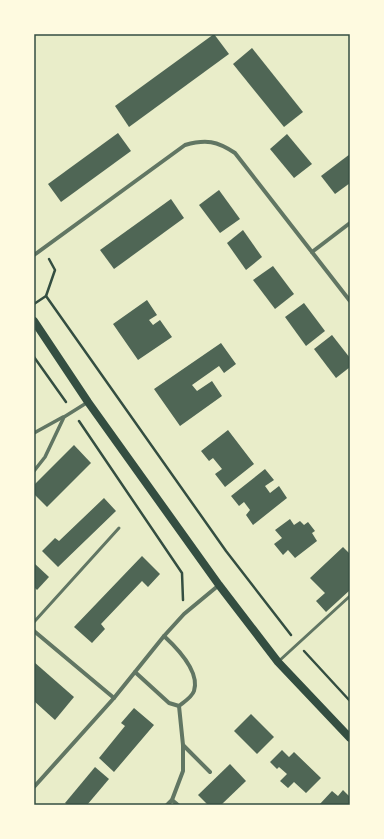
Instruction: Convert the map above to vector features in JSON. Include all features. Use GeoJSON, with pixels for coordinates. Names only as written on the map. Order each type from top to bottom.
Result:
{"type":"FeatureCollection","features":[{"type":"Feature","properties":{"kind":"main road"},"geometry":{"type":"LineString","coordinates":[[34,321],[88,402],[219,585],[278,662],[350,738]]}},
{"type":"Feature","properties":{"kind":"street"},"geometry":{"type":"LineString","coordinates":[[34,255],[185,145],[198,141],[212,142],[223,145],[235,153],[350,301]]}},
{"type":"Feature","properties":{"kind":"street"},"geometry":{"type":"LineString","coordinates":[[312,252],[350,223]]}},
{"type":"Feature","properties":{"kind":"street"},"geometry":{"type":"LineString","coordinates":[[34,432],[64,417],[88,402]]}},
{"type":"Feature","properties":{"kind":"street"},"geometry":{"type":"LineString","coordinates":[[34,471],[45,457],[64,417]]}},
{"type":"Feature","properties":{"kind":"street"},"geometry":{"type":"LineString","coordinates":[[34,787],[114,698],[164,636],[184,614],[219,585]]}},
{"type":"Feature","properties":{"kind":"street"},"geometry":{"type":"LineString","coordinates":[[34,631],[114,698]]}},
{"type":"Feature","properties":{"kind":"street"},"geometry":{"type":"LineString","coordinates":[[164,636],[176,647],[192,670],[195,681],[194,692],[179,706]]}},
{"type":"Feature","properties":{"kind":"street"},"geometry":{"type":"LineString","coordinates":[[135,672],[169,702],[179,706]]}},
{"type":"Feature","properties":{"kind":"street"},"geometry":{"type":"LineString","coordinates":[[167,805],[172,800],[183,771],[183,745],[179,706]]}},
{"type":"Feature","properties":{"kind":"street"},"geometry":{"type":"LineString","coordinates":[[183,745],[210,772]]}},
{"type":"Feature","properties":{"kind":"street"},"geometry":{"type":"LineString","coordinates":[[172,800],[178,805]]}},
{"type":"Feature","properties":{"kind":"lane"},"geometry":{"type":"LineString","coordinates":[[34,622],[119,528]]}},
{"type":"Feature","properties":{"kind":"lane"},"geometry":{"type":"LineString","coordinates":[[278,662],[350,596]]}},
{"type":"Feature","properties":{"kind":"path"},"geometry":{"type":"LineString","coordinates":[[34,304],[46,296],[55,270],[42,249]]}},
{"type":"Feature","properties":{"kind":"path"},"geometry":{"type":"LineString","coordinates":[[46,296],[226,551],[298,644],[350,701]]}},
{"type":"Feature","properties":{"kind":"path"},"geometry":{"type":"LineString","coordinates":[[34,357],[182,573],[184,614]]}},
{"type":"Feature","properties":{"kind":"building"},"geometry":{"type":"Polygon","coordinates":[[[214,34],[229,54],[129,127],[115,106],[214,34]]]}},
{"type":"Feature","properties":{"kind":"building"},"geometry":{"type":"Polygon","coordinates":[[[252,48],[303,112],[284,127],[233,64],[252,48]]]}},
{"type":"Feature","properties":{"kind":"building"},"geometry":{"type":"Polygon","coordinates":[[[118,133],[131,151],[61,202],[48,184],[118,133]]]}},
{"type":"Feature","properties":{"kind":"building"},"geometry":{"type":"Polygon","coordinates":[[[287,134],[312,164],[294,178],[270,149],[287,134]]]}},
{"type":"Feature","properties":{"kind":"building"},"geometry":{"type":"Polygon","coordinates":[[[350,154],[350,183],[335,194],[321,176],[350,154]]]}},
{"type":"Feature","properties":{"kind":"building"},"geometry":{"type":"Polygon","coordinates":[[[219,190],[240,219],[220,233],[199,205],[219,190]]]}},
{"type":"Feature","properties":{"kind":"building"},"geometry":{"type":"Polygon","coordinates":[[[171,199],[184,218],[114,269],[100,250],[171,199]]]}},
{"type":"Feature","properties":{"kind":"building"},"geometry":{"type":"Polygon","coordinates":[[[243,230],[262,257],[246,270],[227,243],[243,230]]]}},
{"type":"Feature","properties":{"kind":"building"},"geometry":{"type":"Polygon","coordinates":[[[273,266],[294,294],[275,309],[253,280],[273,266]]]}},
{"type":"Feature","properties":{"kind":"building"},"geometry":{"type":"Polygon","coordinates":[[[147,300],[157,315],[149,320],[153,325],[160,320],[172,337],[138,360],[113,324],[147,300]]]}},
{"type":"Feature","properties":{"kind":"building"},"geometry":{"type":"Polygon","coordinates":[[[304,303],[325,331],[306,346],[285,317],[304,303]]]}},
{"type":"Feature","properties":{"kind":"building"},"geometry":{"type":"Polygon","coordinates":[[[332,335],[350,358],[350,367],[336,378],[314,349],[332,335]]]}},
{"type":"Feature","properties":{"kind":"building"},"geometry":{"type":"Polygon","coordinates":[[[221,343],[236,364],[224,373],[219,366],[192,385],[197,391],[212,381],[222,396],[180,426],[154,389],[221,343]]]}},
{"type":"Feature","properties":{"kind":"building"},"geometry":{"type":"Polygon","coordinates":[[[228,430],[254,464],[225,487],[215,474],[222,469],[213,458],[209,461],[201,451],[228,430]]]}},
{"type":"Feature","properties":{"kind":"building"},"geometry":{"type":"Polygon","coordinates":[[[74,445],[91,463],[47,507],[34,494],[34,485],[74,445]]]}},
{"type":"Feature","properties":{"kind":"building"},"geometry":{"type":"Polygon","coordinates":[[[265,469],[274,480],[265,486],[270,493],[279,486],[287,498],[253,525],[246,515],[250,510],[244,502],[239,506],[231,496],[265,469]]]}},
{"type":"Feature","properties":{"kind":"building"},"geometry":{"type":"Polygon","coordinates":[[[104,498],[116,511],[58,567],[42,551],[55,538],[59,541],[104,498]]]}},
{"type":"Feature","properties":{"kind":"building"},"geometry":{"type":"Polygon","coordinates":[[[290,519],[294,525],[300,521],[304,525],[308,522],[315,531],[312,533],[317,541],[295,558],[288,550],[283,555],[274,544],[282,538],[275,530],[290,519]]]}},
{"type":"Feature","properties":{"kind":"building"},"geometry":{"type":"Polygon","coordinates":[[[343,547],[350,554],[350,590],[326,612],[316,601],[325,593],[310,578],[343,547]]]}},
{"type":"Feature","properties":{"kind":"building"},"geometry":{"type":"Polygon","coordinates":[[[142,556],[160,574],[148,587],[142,581],[101,624],[105,629],[92,643],[74,627],[142,556]]]}},
{"type":"Feature","properties":{"kind":"building"},"geometry":{"type":"Polygon","coordinates":[[[34,563],[49,577],[37,590],[34,587],[34,563]]]}},
{"type":"Feature","properties":{"kind":"building"},"geometry":{"type":"Polygon","coordinates":[[[34,662],[74,697],[55,720],[34,701],[34,662]]]}},
{"type":"Feature","properties":{"kind":"building"},"geometry":{"type":"Polygon","coordinates":[[[134,708],[154,725],[114,772],[99,758],[125,726],[121,723],[134,708]]]}},
{"type":"Feature","properties":{"kind":"building"},"geometry":{"type":"Polygon","coordinates":[[[251,714],[274,737],[257,754],[234,731],[251,714]]]}},
{"type":"Feature","properties":{"kind":"building"},"geometry":{"type":"Polygon","coordinates":[[[282,750],[289,757],[294,752],[321,778],[306,793],[294,782],[288,788],[280,781],[287,774],[279,767],[277,769],[270,762],[282,750]]]}},
{"type":"Feature","properties":{"kind":"building"},"geometry":{"type":"Polygon","coordinates":[[[230,764],[246,781],[221,805],[208,805],[198,795],[230,764]]]}},
{"type":"Feature","properties":{"kind":"building"},"geometry":{"type":"Polygon","coordinates":[[[95,767],[109,779],[87,805],[68,805],[65,803],[95,767]]]}},
{"type":"Feature","properties":{"kind":"building"},"geometry":{"type":"Polygon","coordinates":[[[343,790],[350,797],[350,805],[319,805],[332,791],[338,796],[343,790]]]}}]}
